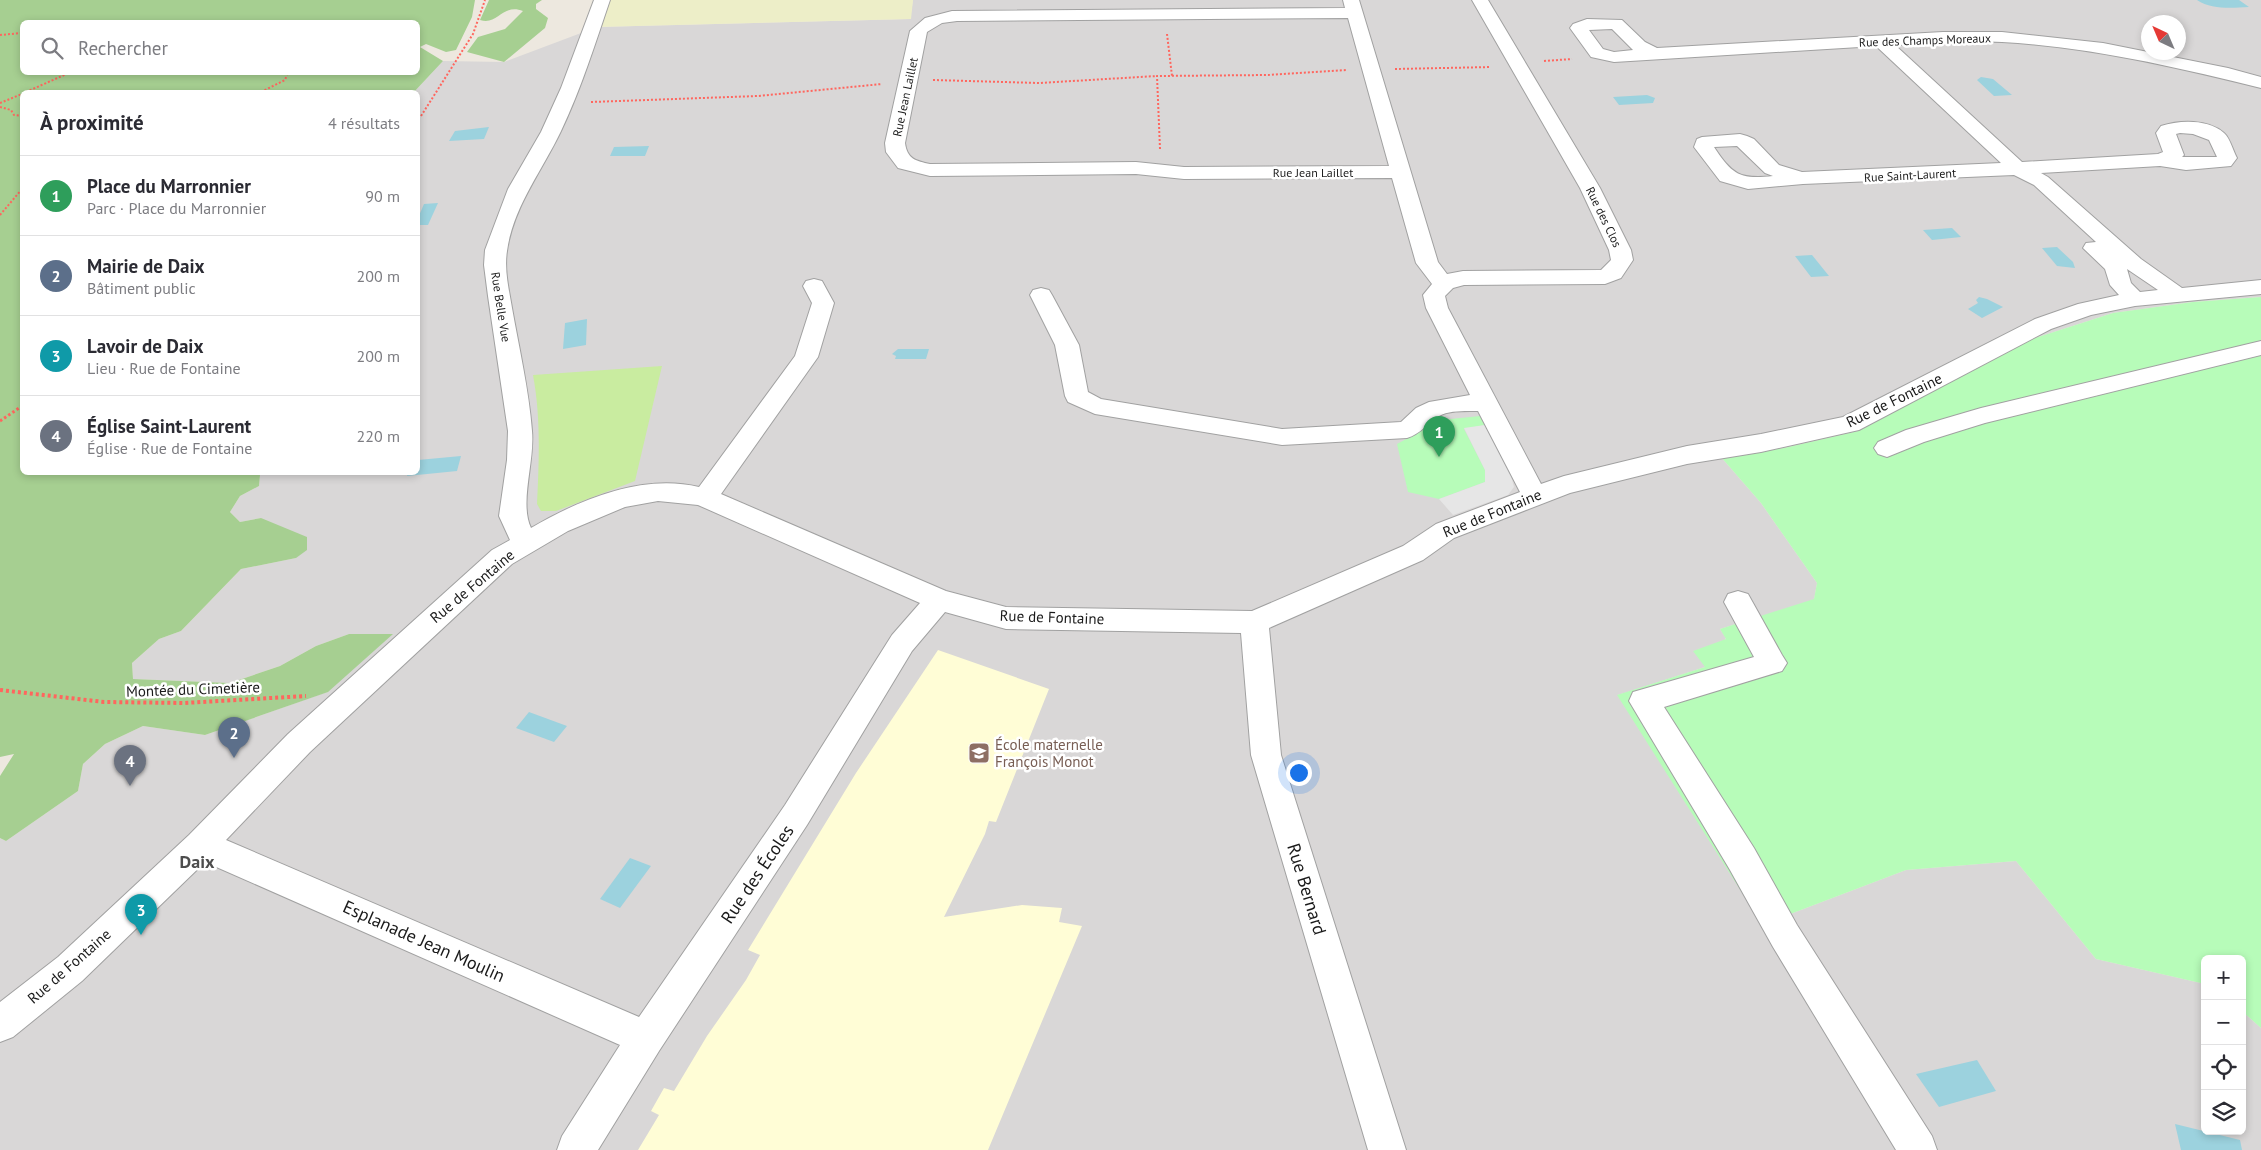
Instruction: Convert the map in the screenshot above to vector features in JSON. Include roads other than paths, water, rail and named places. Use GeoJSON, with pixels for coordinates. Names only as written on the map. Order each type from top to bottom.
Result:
{"type":"FeatureCollection","features":[{"type":"Feature","properties":{"kind":"street","name":"Rue Belle Vue"},"geometry":{"type":"LineString","coordinates":[[524,542],[512,516],[520,460],[520,431],[499,296],[496,258],[500,236],[511,204],[551,132],[602,0]]}},
{"type":"Feature","properties":{"kind":"street","name":"Rue des Clos"},"geometry":{"type":"LineString","coordinates":[[1445,283],[1463,278],[1592,279],[1613,273],[1622,260],[1620,250],[1590,188],[1480,0]]}},
{"type":"Feature","properties":{"kind":"street","name":"Rue Jean Laillet"},"geometry":{"type":"LineString","coordinates":[[1400,172],[1184,173],[1136,168],[916,168],[905,164],[896,152],[896,143],[919,31],[922,26],[941,18],[957,16],[1166,15],[1353,6],[1427,263],[1439,279],[1445,283]]}},
{"type":"Feature","properties":{"kind":"street","name":"Rue des Champs Moreaux"},"geometry":{"type":"LineString","coordinates":[[1655,52],[1639,46],[1616,24],[1606,23],[1581,26],[1580,30],[1594,50],[1602,55],[1614,57],[1655,52],[1962,36],[2022,38],[2103,48],[2228,73],[2261,83]]}},
{"type":"Feature","properties":{"kind":"street","name":"Rue Saint-Laurent"},"geometry":{"type":"LineString","coordinates":[[1881,41],[2018,169],[2041,180],[2133,264],[2160,281],[2176,294]]}},
{"type":"Feature","properties":{"kind":"street","name":"Rue des Champs Moreaux"},"geometry":{"type":"LineString","coordinates":[[2194,66],[2226,80],[2261,91]]}},
{"type":"Feature","properties":{"kind":"street","name":"Rue Saint-Laurent"},"geometry":{"type":"LineString","coordinates":[[1801,178],[1856,178],[2160,160]]}},
{"type":"Feature","properties":{"kind":"street","name":"Rue Saint-Laurent"},"geometry":{"type":"LineString","coordinates":[[2018,169],[2023,183],[2114,267],[2121,285],[2135,299]]}},
{"type":"Feature","properties":{"kind":"street"},"geometry":{"type":"LineString","coordinates":[[1445,283],[1434,295],[1434,302],[1534,495]]}},
{"type":"Feature","properties":{"kind":"street"},"geometry":{"type":"LineString","coordinates":[[705,498],[806,357],[823,303],[814,286]]}},
{"type":"Feature","properties":{"kind":"street","name":"Rue de Fontaine"},"geometry":{"type":"LineString","coordinates":[[0,1024],[70,969],[201,845],[241,800],[299,743],[482,574],[524,542],[578,515],[620,499],[641,494],[674,493],[705,498],[939,600],[1006,618],[1254,622],[1413,553],[1444,531],[1564,485],[1687,455],[1761,443],[1850,424],[2043,324],[2086,309],[2135,299],[2261,287]]}},
{"type":"Feature","properties":{"kind":"street"},"geometry":{"type":"LineString","coordinates":[[1041,295],[1067,344],[1077,396],[1095,406],[1282,437],[1407,430],[1419,423],[1426,414],[1440,407],[1485,402]]}},
{"type":"Feature","properties":{"kind":"street"},"geometry":{"type":"LineString","coordinates":[[1887,448],[1915,436],[1981,416],[2261,348]]}},
{"type":"Feature","properties":{"kind":"street","name":"Rue des Écoles"},"geometry":{"type":"LineString","coordinates":[[576,1150],[646,1038],[796,815],[902,643],[939,600]]}},
{"type":"Feature","properties":{"kind":"street"},"geometry":{"type":"LineString","coordinates":[[1738,602],[1772,663],[1644,701],[1742,859],[1790,945],[1918,1150]]}},
{"type":"Feature","properties":{"kind":"street","name":"Rue Bernard"},"geometry":{"type":"LineString","coordinates":[[1254,622],[1266,755],[1386,1150]]}},
{"type":"Feature","properties":{"kind":"street","name":"Esplanade Jean Moulin"},"geometry":{"type":"LineString","coordinates":[[201,845],[646,1038]]}},
{"type":"Feature","properties":{"kind":"water"},"geometry":{"type":"Polygon","coordinates":[[[2197,0],[2239,0],[2249,7],[2216,7],[2197,0]]]}},
{"type":"Feature","properties":{"kind":"water"},"geometry":{"type":"Polygon","coordinates":[[[1981,77],[1993,79],[2012,95],[1994,96],[1977,80],[1981,77]]]}},
{"type":"Feature","properties":{"kind":"water"},"geometry":{"type":"Polygon","coordinates":[[[1647,95],[1655,98],[1653,103],[1619,105],[1613,97],[1647,95]]]}},
{"type":"Feature","properties":{"kind":"water"},"geometry":{"type":"Polygon","coordinates":[[[489,127],[484,139],[449,141],[455,131],[489,127]]]}},
{"type":"Feature","properties":{"kind":"water"},"geometry":{"type":"Polygon","coordinates":[[[649,146],[645,156],[610,156],[614,147],[649,146]]]}},
{"type":"Feature","properties":{"kind":"water"},"geometry":{"type":"Polygon","coordinates":[[[438,203],[428,225],[420,225],[420,213],[424,204],[438,203]]]}},
{"type":"Feature","properties":{"kind":"water"},"geometry":{"type":"Polygon","coordinates":[[[1952,228],[1961,237],[1932,240],[1923,230],[1952,228]]]}},
{"type":"Feature","properties":{"kind":"water"},"geometry":{"type":"Polygon","coordinates":[[[2057,247],[2073,262],[2075,268],[2057,266],[2042,248],[2057,247]]]}},
{"type":"Feature","properties":{"kind":"water"},"geometry":{"type":"Polygon","coordinates":[[[1812,255],[1829,276],[1811,277],[1795,256],[1812,255]]]}},
{"type":"Feature","properties":{"kind":"water"},"geometry":{"type":"Polygon","coordinates":[[[1979,297],[2003,307],[1982,318],[1968,309],[1978,303],[1976,300],[1979,297]]]}},
{"type":"Feature","properties":{"kind":"water"},"geometry":{"type":"Polygon","coordinates":[[[587,319],[586,345],[563,349],[565,323],[587,319]]]}},
{"type":"Feature","properties":{"kind":"water"},"geometry":{"type":"Polygon","coordinates":[[[898,349],[929,349],[926,359],[895,359],[896,356],[892,354],[898,349]]]}},
{"type":"Feature","properties":{"kind":"water"},"geometry":{"type":"Polygon","coordinates":[[[461,456],[457,471],[420,475],[420,460],[461,456]]]}},
{"type":"Feature","properties":{"kind":"water"},"geometry":{"type":"Polygon","coordinates":[[[529,712],[567,726],[554,742],[516,728],[529,712]]]}},
{"type":"Feature","properties":{"kind":"water"},"geometry":{"type":"Polygon","coordinates":[[[630,858],[651,866],[620,908],[600,899],[630,858]]]}},
{"type":"Feature","properties":{"kind":"water"},"geometry":{"type":"Polygon","coordinates":[[[1977,1060],[1996,1091],[1939,1107],[1916,1074],[1977,1060]]]}},
{"type":"Feature","properties":{"kind":"water"},"geometry":{"type":"Polygon","coordinates":[[[2175,1124],[2201,1130],[2201,1135],[2220,1135],[2240,1140],[2242,1150],[2181,1150],[2175,1124]]]}},
{"type":"Feature","properties":{"kind":"place","name":"Place du Marronnier"},"geometry":{"type":"Point","coordinates":[1439,457]}},
{"type":"Feature","properties":{"kind":"place","name":"École maternelle François Monot"},"geometry":{"type":"Point","coordinates":[979,753]}},
{"type":"Feature","properties":{"kind":"place","name":"Mairie de Daix"},"geometry":{"type":"Point","coordinates":[234,758]}},
{"type":"Feature","properties":{"kind":"place","name":"Église Saint-Laurent"},"geometry":{"type":"Point","coordinates":[130,786]}},
{"type":"Feature","properties":{"kind":"place","name":"Lavoir de Daix"},"geometry":{"type":"Point","coordinates":[141,935]}},
{"type":"Feature","properties":{"kind":"district","name":"Daix"},"geometry":{"type":"Point","coordinates":[197,861]}}]}
